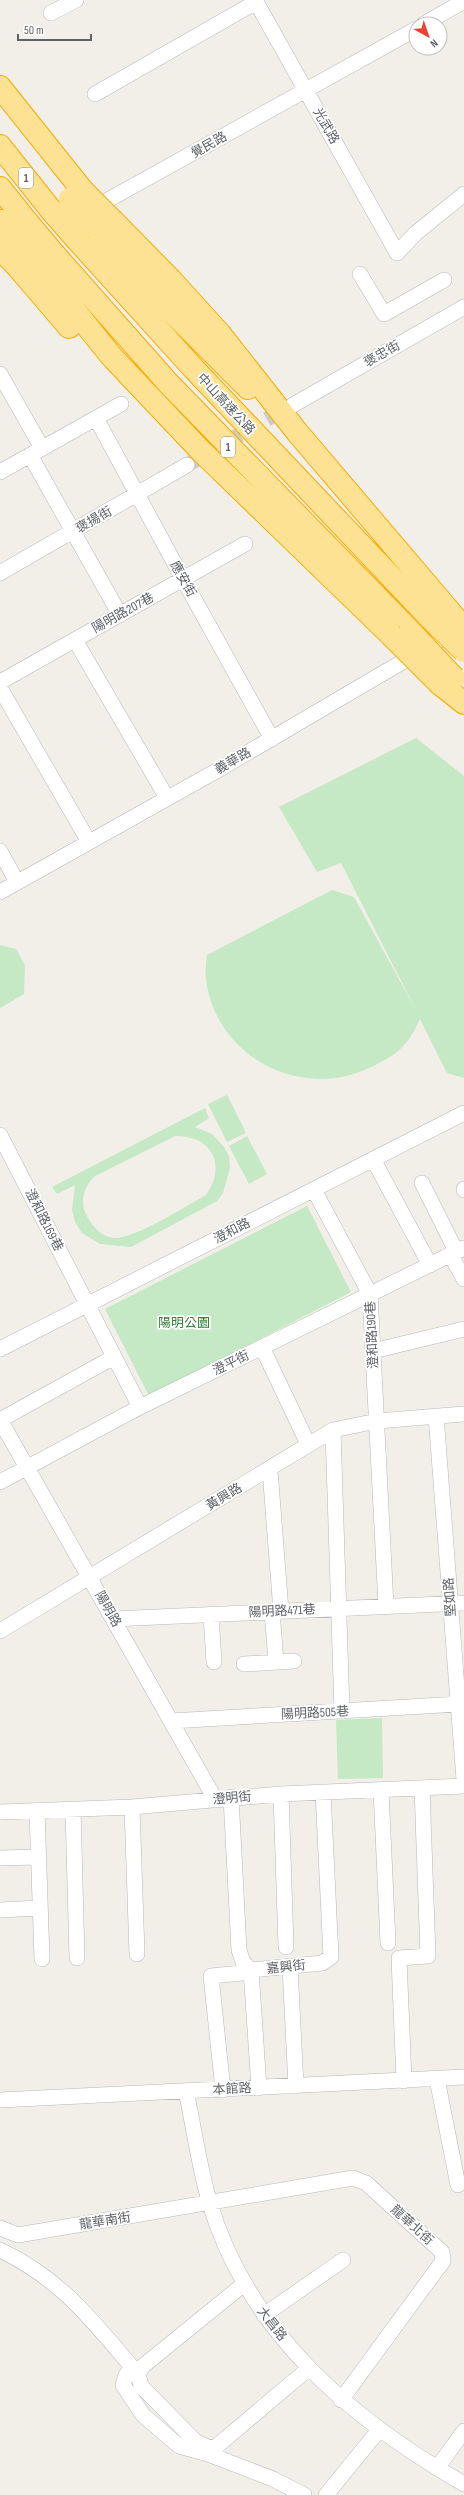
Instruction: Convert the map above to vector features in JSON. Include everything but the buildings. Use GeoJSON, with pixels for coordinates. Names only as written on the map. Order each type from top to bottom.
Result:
{"type":"FeatureCollection","features":[{"type":"Feature","properties":{"kind":"highway"},"geometry":{"type":"LineString","coordinates":[[0,86],[76,195]]}},
{"type":"Feature","properties":{"kind":"highway"},"geometry":{"type":"LineString","coordinates":[[0,111],[105,225],[171,280],[220,334],[437,612],[464,627]]}},
{"type":"Feature","properties":{"kind":"highway","name":"中山高速公路"},"geometry":{"type":"LineString","coordinates":[[0,146],[51,210],[194,369],[437,612],[464,651]]}},
{"type":"Feature","properties":{"kind":"highway","name":"1"},"geometry":{"type":"LineString","coordinates":[[0,188],[10,232],[38,264],[184,400],[400,633]]}},
{"type":"Feature","properties":{"kind":"highway"},"geometry":{"type":"LineString","coordinates":[[10,232],[38,264],[102,365],[194,458],[400,633],[453,683],[464,703]]}},
{"type":"Feature","properties":{"kind":"street"},"geometry":{"type":"LineString","coordinates":[[51,13],[76,0]]}},
{"type":"Feature","properties":{"kind":"street"},"geometry":{"type":"LineString","coordinates":[[95,94],[255,1]]}},
{"type":"Feature","properties":{"kind":"street","name":"光武路"},"geometry":{"type":"LineString","coordinates":[[255,1],[397,253],[416,233],[464,194]]}},
{"type":"Feature","properties":{"kind":"street"},"geometry":{"type":"LineString","coordinates":[[438,16],[464,1]]}},
{"type":"Feature","properties":{"kind":"street","name":"覺民路"},"geometry":{"type":"LineString","coordinates":[[0,258],[144,182],[408,34]]}},
{"type":"Feature","properties":{"kind":"street"},"geometry":{"type":"LineString","coordinates":[[360,274],[384,314],[444,280]]}},
{"type":"Feature","properties":{"kind":"street","name":"褒忠街"},"geometry":{"type":"LineString","coordinates":[[297,403],[464,307]]}},
{"type":"Feature","properties":{"kind":"street"},"geometry":{"type":"LineString","coordinates":[[0,374],[73,531],[120,615]]}},
{"type":"Feature","properties":{"kind":"street"},"geometry":{"type":"LineString","coordinates":[[0,472],[121,404]]}},
{"type":"Feature","properties":{"kind":"street","name":"應安街"},"geometry":{"type":"LineString","coordinates":[[96,418],[272,739]]}},
{"type":"Feature","properties":{"kind":"street","name":"褒揚街"},"geometry":{"type":"LineString","coordinates":[[0,573],[138,495],[194,458]]}},
{"type":"Feature","properties":{"kind":"street","name":"陽明路207巷"},"geometry":{"type":"LineString","coordinates":[[0,682],[245,544]]}},
{"type":"Feature","properties":{"kind":"street","name":"義華路"},"geometry":{"type":"LineString","coordinates":[[0,892],[272,739],[464,627]]}},
{"type":"Feature","properties":{"kind":"street"},"geometry":{"type":"LineString","coordinates":[[75,640],[167,798]]}},
{"type":"Feature","properties":{"kind":"street"},"geometry":{"type":"LineString","coordinates":[[0,688],[89,842]]}},
{"type":"Feature","properties":{"kind":"street"},"geometry":{"type":"LineString","coordinates":[[0,851],[17,882]]}},
{"type":"Feature","properties":{"kind":"street","name":"澄和路"},"geometry":{"type":"LineString","coordinates":[[0,1348],[464,1113]]}},
{"type":"Feature","properties":{"kind":"street","name":"澄和路169巷"},"geometry":{"type":"LineString","coordinates":[[0,1135],[140,1407]]}},
{"type":"Feature","properties":{"kind":"street"},"geometry":{"type":"LineString","coordinates":[[373,1159],[430,1265]]}},
{"type":"Feature","properties":{"kind":"street"},"geometry":{"type":"LineString","coordinates":[[422,1182],[457,1251],[464,1279]]}},
{"type":"Feature","properties":{"kind":"street","name":"澄和路190巷"},"geometry":{"type":"LineString","coordinates":[[314,1190],[370,1294],[386,1606]]}},
{"type":"Feature","properties":{"kind":"street","name":"澄平街"},"geometry":{"type":"LineString","coordinates":[[0,1482],[140,1407],[457,1251]]}},
{"type":"Feature","properties":{"kind":"street"},"geometry":{"type":"LineString","coordinates":[[373,1352],[464,1329]]}},
{"type":"Feature","properties":{"kind":"street"},"geometry":{"type":"LineString","coordinates":[[262,1348],[308,1444]]}},
{"type":"Feature","properties":{"kind":"street"},"geometry":{"type":"LineString","coordinates":[[0,1420],[114,1357]]}},
{"type":"Feature","properties":{"kind":"street","name":"黃興路"},"geometry":{"type":"LineString","coordinates":[[0,1631],[270,1470],[308,1444],[333,1430],[377,1421],[464,1414]]}},
{"type":"Feature","properties":{"kind":"street","name":"堅如路"},"geometry":{"type":"LineString","coordinates":[[436,1416],[458,1603],[459,1704],[464,1779]]}},
{"type":"Feature","properties":{"kind":"street","name":"陽明路"},"geometry":{"type":"LineString","coordinates":[[0,1420],[215,1799]]}},
{"type":"Feature","properties":{"kind":"street"},"geometry":{"type":"LineString","coordinates":[[333,1430],[342,1711]]}},
{"type":"Feature","properties":{"kind":"street"},"geometry":{"type":"LineString","coordinates":[[270,1470],[277,1611],[276,1662]]}},
{"type":"Feature","properties":{"kind":"street","name":"陽明路471巷"},"geometry":{"type":"LineString","coordinates":[[113,1619],[458,1603]]}},
{"type":"Feature","properties":{"kind":"street"},"geometry":{"type":"LineString","coordinates":[[212,1614],[214,1662]]}},
{"type":"Feature","properties":{"kind":"street"},"geometry":{"type":"LineString","coordinates":[[244,1664],[294,1660]]}},
{"type":"Feature","properties":{"kind":"street","name":"陽明路505巷"},"geometry":{"type":"LineString","coordinates":[[171,1721],[459,1704]]}},
{"type":"Feature","properties":{"kind":"street","name":"澄明街"},"geometry":{"type":"LineString","coordinates":[[0,1812],[132,1807],[281,1794],[464,1786]]}},
{"type":"Feature","properties":{"kind":"street"},"geometry":{"type":"LineString","coordinates":[[404,2081],[399,1958],[428,1956],[422,1788]]}},
{"type":"Feature","properties":{"kind":"street"},"geometry":{"type":"LineString","coordinates":[[381,1790],[388,1943]]}},
{"type":"Feature","properties":{"kind":"street","name":"嘉興街"},"geometry":{"type":"LineString","coordinates":[[248,1968],[322,1963],[331,1958],[323,1792]]}},
{"type":"Feature","properties":{"kind":"street"},"geometry":{"type":"LineString","coordinates":[[281,1794],[286,1947]]}},
{"type":"Feature","properties":{"kind":"street"},"geometry":{"type":"LineString","coordinates":[[231,1798],[239,1950],[248,1968],[259,2088]]}},
{"type":"Feature","properties":{"kind":"street"},"geometry":{"type":"LineString","coordinates":[[132,1807],[137,1954]]}},
{"type":"Feature","properties":{"kind":"street"},"geometry":{"type":"LineString","coordinates":[[73,1809],[77,1958]]}},
{"type":"Feature","properties":{"kind":"street"},"geometry":{"type":"LineString","coordinates":[[37,1811],[37,1857],[42,1958]]}},
{"type":"Feature","properties":{"kind":"street"},"geometry":{"type":"LineString","coordinates":[[0,1858],[37,1857]]}},
{"type":"Feature","properties":{"kind":"street"},"geometry":{"type":"LineString","coordinates":[[0,1910],[39,1908]]}},
{"type":"Feature","properties":{"kind":"street"},"geometry":{"type":"LineString","coordinates":[[290,1966],[296,2086]]}},
{"type":"Feature","properties":{"kind":"street"},"geometry":{"type":"LineString","coordinates":[[222,2090],[211,1976],[242,1973],[248,1968]]}},
{"type":"Feature","properties":{"kind":"street","name":"本館路"},"geometry":{"type":"LineString","coordinates":[[0,2100],[464,2077]]}},
{"type":"Feature","properties":{"kind":"street"},"geometry":{"type":"LineString","coordinates":[[437,2079],[458,2185]]}},
{"type":"Feature","properties":{"kind":"street","name":"大昌路"},"geometry":{"type":"LineString","coordinates":[[186,2091],[210,2204],[232,2261],[244,2284],[264,2314],[308,2369],[341,2400],[379,2430],[464,2484]]}},
{"type":"Feature","properties":{"kind":"street","name":"龍華北街"},"geometry":{"type":"LineString","coordinates":[[210,2204],[353,2178],[366,2183],[442,2252],[443,2261],[341,2400]]}},
{"type":"Feature","properties":{"kind":"street","name":"龍華南街"},"geometry":{"type":"LineString","coordinates":[[0,2228],[18,2235],[210,2204]]}},
{"type":"Feature","properties":{"kind":"street"},"geometry":{"type":"LineString","coordinates":[[0,2250],[25,2262],[73,2298],[135,2371],[141,2386],[204,2448],[273,2479],[304,2495]]}},
{"type":"Feature","properties":{"kind":"street"},"geometry":{"type":"LineString","coordinates":[[264,2314],[343,2260]]}},
{"type":"Feature","properties":{"kind":"street"},"geometry":{"type":"LineString","coordinates":[[244,2284],[143,2366],[126,2375],[123,2385],[143,2416],[179,2446],[210,2448],[217,2446],[308,2369]]}},
{"type":"Feature","properties":{"kind":"street"},"geometry":{"type":"LineString","coordinates":[[326,2495],[379,2430]]}},
{"type":"Feature","properties":{"kind":"street"},"geometry":{"type":"LineString","coordinates":[[437,2468],[464,2431]]}},
{"type":"Feature","properties":{"kind":"green space"},"geometry":{"type":"Polygon","coordinates":[[[416,738],[464,776],[464,1078],[447,1073],[420,1019],[408,1040],[394,1054],[369,1068],[343,1077],[316,1079],[289,1075],[265,1065],[243,1050],[226,1030],[213,1006],[206,979],[207,955],[332,890],[354,897],[417,1012],[341,863],[317,872],[279,807],[416,738]]]}},
{"type":"Feature","properties":{"kind":"green space"},"geometry":{"type":"Polygon","coordinates":[[[0,945],[16,949],[25,965],[24,994],[0,1008],[0,945]]]}},
{"type":"Feature","properties":{"kind":"green space"},"geometry":{"type":"Polygon","coordinates":[[[227,1095],[246,1133],[227,1142],[208,1104],[227,1095]]]}},
{"type":"Feature","properties":{"kind":"green space"},"geometry":{"type":"Polygon","coordinates":[[[205,1108],[209,1118],[195,1127],[212,1134],[224,1147],[229,1156],[230,1168],[223,1193],[217,1201],[131,1247],[100,1244],[82,1233],[75,1222],[72,1210],[75,1185],[57,1194],[52,1187],[205,1108]],[[175,1136],[95,1176],[84,1192],[83,1202],[85,1212],[96,1229],[109,1237],[123,1237],[147,1228],[206,1195],[212,1184],[215,1173],[215,1163],[207,1146],[188,1137],[175,1136]]]}},
{"type":"Feature","properties":{"kind":"green space"},"geometry":{"type":"Polygon","coordinates":[[[247,1136],[267,1174],[249,1184],[229,1146],[247,1136]]]}},
{"type":"Feature","properties":{"kind":"green space","name":"陽明公園"},"geometry":{"type":"Polygon","coordinates":[[[307,1206],[351,1292],[149,1396],[105,1309],[307,1206]]]}},
{"type":"Feature","properties":{"kind":"green space"},"geometry":{"type":"Polygon","coordinates":[[[382,1718],[383,1778],[338,1779],[336,1720],[382,1718]]]}},
{"type":"Feature","properties":{"kind":"tunnel"},"geometry":{"type":"LineString","coordinates":[[187,465],[288,407]]}}]}
